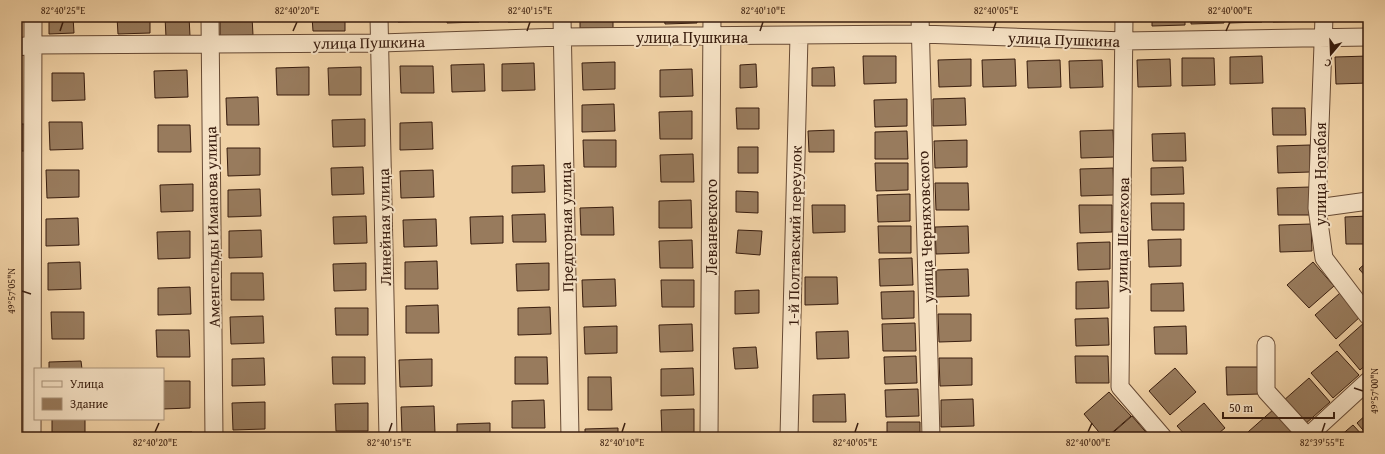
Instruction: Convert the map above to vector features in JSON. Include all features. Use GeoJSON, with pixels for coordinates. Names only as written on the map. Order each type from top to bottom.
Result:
{"type":"FeatureCollection","features":[{"type":"Feature","properties":{"kind":"street"},"geometry":{"type":"LineString","coordinates":[[32,437],[25,46],[33,17]]}},
{"type":"Feature","properties":{"kind":"street","name":"Аменгельды Иманова улица"},"geometry":{"type":"LineString","coordinates":[[210,17],[214,437]]}},
{"type":"Feature","properties":{"kind":"street","name":"Линейная улица"},"geometry":{"type":"LineString","coordinates":[[379,17],[388,437]]}},
{"type":"Feature","properties":{"kind":"street","name":"Предгорная улица"},"geometry":{"type":"LineString","coordinates":[[562,17],[570,437]]}},
{"type":"Feature","properties":{"kind":"street","name":"Леваневского"},"geometry":{"type":"LineString","coordinates":[[709,437],[712,17]]}},
{"type":"Feature","properties":{"kind":"street","name":"улица Черняховского"},"geometry":{"type":"LineString","coordinates":[[920,17],[931,437]]}},
{"type":"Feature","properties":{"kind":"street","name":"улица Шелехова"},"geometry":{"type":"LineString","coordinates":[[1124,17],[1125,40],[1120,387],[1163,437]]}},
{"type":"Feature","properties":{"kind":"street","name":"улица Ногабая"},"geometry":{"type":"LineString","coordinates":[[1324,17],[1317,208],[1324,258],[1368,316]]}},
{"type":"Feature","properties":{"kind":"street","name":"улица Пушкина"},"geometry":{"type":"LineString","coordinates":[[25,46],[380,43],[562,37],[712,37],[920,34],[1125,40],[1368,37]]}},
{"type":"Feature","properties":{"kind":"street","name":"1-й Полтавский переулок"},"geometry":{"type":"LineString","coordinates":[[789,437],[799,36]]}},
{"type":"Feature","properties":{"kind":"street"},"geometry":{"type":"LineString","coordinates":[[1317,208],[1368,202]]}},
{"type":"Feature","properties":{"kind":"street"},"geometry":{"type":"LineString","coordinates":[[1266,345],[1266,391],[1307,436],[1368,381]]}},
{"type":"Feature","properties":{"kind":"building"},"geometry":{"type":"Polygon","coordinates":[[[49,17],[73,17],[74,33],[49,34],[49,17]]]}},
{"type":"Feature","properties":{"kind":"building"},"geometry":{"type":"Polygon","coordinates":[[[117,17],[150,17],[150,33],[118,34],[117,17]]]}},
{"type":"Feature","properties":{"kind":"building"},"geometry":{"type":"Polygon","coordinates":[[[165,17],[189,17],[190,36],[166,37],[165,17]]]}},
{"type":"Feature","properties":{"kind":"building"},"geometry":{"type":"Polygon","coordinates":[[[220,17],[252,17],[253,35],[220,36],[220,17]]]}},
{"type":"Feature","properties":{"kind":"building"},"geometry":{"type":"Polygon","coordinates":[[[312,17],[345,17],[345,31],[313,31],[312,17]]]}},
{"type":"Feature","properties":{"kind":"building"},"geometry":{"type":"Polygon","coordinates":[[[398,17],[431,17],[431,21],[398,22],[398,17]]]}},
{"type":"Feature","properties":{"kind":"building"},"geometry":{"type":"Polygon","coordinates":[[[447,17],[479,17],[479,22],[447,23],[447,17]]]}},
{"type":"Feature","properties":{"kind":"building"},"geometry":{"type":"Polygon","coordinates":[[[508,17],[540,17],[540,21],[508,22],[508,17]]]}},
{"type":"Feature","properties":{"kind":"building"},"geometry":{"type":"Polygon","coordinates":[[[580,17],[613,17],[613,28],[580,28],[580,17]]]}},
{"type":"Feature","properties":{"kind":"building"},"geometry":{"type":"Polygon","coordinates":[[[664,17],[697,17],[697,23],[665,24],[664,17]]]}},
{"type":"Feature","properties":{"kind":"building"},"geometry":{"type":"Polygon","coordinates":[[[1152,17],[1185,17],[1185,25],[1152,26],[1152,17]]]}},
{"type":"Feature","properties":{"kind":"building"},"geometry":{"type":"Polygon","coordinates":[[[1191,17],[1224,17],[1224,23],[1191,24],[1191,17]]]}},
{"type":"Feature","properties":{"kind":"building"},"geometry":{"type":"Polygon","coordinates":[[[1229,17],[1262,17],[1262,22],[1229,23],[1229,17]]]}},
{"type":"Feature","properties":{"kind":"building"},"geometry":{"type":"Polygon","coordinates":[[[1273,17],[1306,17],[1306,21],[1273,22],[1273,17]]]}},
{"type":"Feature","properties":{"kind":"building"},"geometry":{"type":"Polygon","coordinates":[[[863,56],[896,56],[896,83],[864,84],[863,56]]]}},
{"type":"Feature","properties":{"kind":"building"},"geometry":{"type":"Polygon","coordinates":[[[1262,56],[1263,83],[1230,84],[1230,57],[1262,56]]]}},
{"type":"Feature","properties":{"kind":"building"},"geometry":{"type":"Polygon","coordinates":[[[1368,56],[1368,83],[1336,84],[1335,57],[1368,56]]]}},
{"type":"Feature","properties":{"kind":"building"},"geometry":{"type":"Polygon","coordinates":[[[1182,58],[1214,58],[1215,85],[1182,86],[1182,58]]]}},
{"type":"Feature","properties":{"kind":"building"},"geometry":{"type":"Polygon","coordinates":[[[971,59],[971,86],[939,87],[938,60],[971,59]]]}},
{"type":"Feature","properties":{"kind":"building"},"geometry":{"type":"Polygon","coordinates":[[[1015,59],[1016,86],[983,87],[982,60],[1015,59]]]}},
{"type":"Feature","properties":{"kind":"building"},"geometry":{"type":"Polygon","coordinates":[[[1170,59],[1171,86],[1138,87],[1137,60],[1170,59]]]}},
{"type":"Feature","properties":{"kind":"building"},"geometry":{"type":"Polygon","coordinates":[[[1060,60],[1061,87],[1028,88],[1027,61],[1060,60]]]}},
{"type":"Feature","properties":{"kind":"building"},"geometry":{"type":"Polygon","coordinates":[[[1102,60],[1103,87],[1070,88],[1069,61],[1102,60]]]}},
{"type":"Feature","properties":{"kind":"building"},"geometry":{"type":"Polygon","coordinates":[[[615,62],[615,89],[583,90],[582,63],[615,62]]]}},
{"type":"Feature","properties":{"kind":"building"},"geometry":{"type":"Polygon","coordinates":[[[534,63],[535,90],[502,91],[502,64],[534,63]]]}},
{"type":"Feature","properties":{"kind":"building"},"geometry":{"type":"Polygon","coordinates":[[[484,64],[485,91],[452,92],[451,65],[484,64]]]}},
{"type":"Feature","properties":{"kind":"building"},"geometry":{"type":"Polygon","coordinates":[[[756,64],[757,87],[740,88],[740,65],[756,64]]]}},
{"type":"Feature","properties":{"kind":"building"},"geometry":{"type":"Polygon","coordinates":[[[400,66],[433,66],[434,93],[401,93],[400,66]]]}},
{"type":"Feature","properties":{"kind":"building"},"geometry":{"type":"Polygon","coordinates":[[[309,67],[309,95],[277,95],[276,68],[309,67]]]}},
{"type":"Feature","properties":{"kind":"building"},"geometry":{"type":"Polygon","coordinates":[[[361,67],[361,95],[329,95],[328,68],[361,67]]]}},
{"type":"Feature","properties":{"kind":"building"},"geometry":{"type":"Polygon","coordinates":[[[834,67],[835,86],[812,86],[812,68],[834,67]]]}},
{"type":"Feature","properties":{"kind":"building"},"geometry":{"type":"Polygon","coordinates":[[[692,69],[693,96],[660,97],[660,70],[692,69]]]}},
{"type":"Feature","properties":{"kind":"building"},"geometry":{"type":"Polygon","coordinates":[[[187,70],[188,97],[155,98],[154,71],[187,70]]]}},
{"type":"Feature","properties":{"kind":"building"},"geometry":{"type":"Polygon","coordinates":[[[52,73],[84,73],[85,100],[52,101],[52,73]]]}},
{"type":"Feature","properties":{"kind":"building"},"geometry":{"type":"Polygon","coordinates":[[[258,97],[259,125],[227,125],[226,98],[258,97]]]}},
{"type":"Feature","properties":{"kind":"building"},"geometry":{"type":"Polygon","coordinates":[[[965,98],[966,125],[933,126],[933,99],[965,98]]]}},
{"type":"Feature","properties":{"kind":"building"},"geometry":{"type":"Polygon","coordinates":[[[907,99],[907,126],[875,127],[874,100],[907,99]]]}},
{"type":"Feature","properties":{"kind":"building"},"geometry":{"type":"Polygon","coordinates":[[[614,104],[615,131],[582,132],[582,105],[614,104]]]}},
{"type":"Feature","properties":{"kind":"building"},"geometry":{"type":"Polygon","coordinates":[[[736,108],[759,108],[759,129],[737,129],[736,108]]]}},
{"type":"Feature","properties":{"kind":"building"},"geometry":{"type":"Polygon","coordinates":[[[1272,108],[1305,108],[1306,135],[1273,135],[1272,108]]]}},
{"type":"Feature","properties":{"kind":"building"},"geometry":{"type":"Polygon","coordinates":[[[692,111],[692,139],[660,139],[659,112],[692,111]]]}},
{"type":"Feature","properties":{"kind":"building"},"geometry":{"type":"Polygon","coordinates":[[[365,119],[365,146],[333,147],[332,120],[365,119]]]}},
{"type":"Feature","properties":{"kind":"building"},"geometry":{"type":"Polygon","coordinates":[[[49,122],[82,122],[83,149],[50,150],[49,122]]]}},
{"type":"Feature","properties":{"kind":"building"},"geometry":{"type":"Polygon","coordinates":[[[432,122],[433,149],[400,150],[400,123],[432,122]]]}},
{"type":"Feature","properties":{"kind":"building"},"geometry":{"type":"Polygon","coordinates":[[[17,124],[24,124],[26,151],[17,151],[17,124]]]}},
{"type":"Feature","properties":{"kind":"building"},"geometry":{"type":"Polygon","coordinates":[[[158,125],[190,125],[191,152],[158,152],[158,125]]]}},
{"type":"Feature","properties":{"kind":"building"},"geometry":{"type":"Polygon","coordinates":[[[834,130],[834,152],[809,152],[808,131],[834,130]]]}},
{"type":"Feature","properties":{"kind":"building"},"geometry":{"type":"Polygon","coordinates":[[[1113,130],[1114,157],[1081,158],[1080,131],[1113,130]]]}},
{"type":"Feature","properties":{"kind":"building"},"geometry":{"type":"Polygon","coordinates":[[[907,131],[908,159],[875,159],[875,132],[907,131]]]}},
{"type":"Feature","properties":{"kind":"building"},"geometry":{"type":"Polygon","coordinates":[[[1185,133],[1186,161],[1153,161],[1152,134],[1185,133]]]}},
{"type":"Feature","properties":{"kind":"building"},"geometry":{"type":"Polygon","coordinates":[[[583,140],[616,140],[616,167],[584,167],[583,140]]]}},
{"type":"Feature","properties":{"kind":"building"},"geometry":{"type":"Polygon","coordinates":[[[967,140],[967,167],[935,168],[934,141],[967,140]]]}},
{"type":"Feature","properties":{"kind":"building"},"geometry":{"type":"Polygon","coordinates":[[[1310,145],[1310,172],[1278,173],[1277,146],[1310,145]]]}},
{"type":"Feature","properties":{"kind":"building"},"geometry":{"type":"Polygon","coordinates":[[[738,147],[758,147],[758,173],[738,173],[738,147]]]}},
{"type":"Feature","properties":{"kind":"building"},"geometry":{"type":"Polygon","coordinates":[[[227,148],[260,148],[260,175],[228,176],[227,148]]]}},
{"type":"Feature","properties":{"kind":"building"},"geometry":{"type":"Polygon","coordinates":[[[693,154],[694,182],[661,182],[660,155],[693,154]]]}},
{"type":"Feature","properties":{"kind":"building"},"geometry":{"type":"Polygon","coordinates":[[[875,163],[908,163],[908,190],[876,191],[875,163]]]}},
{"type":"Feature","properties":{"kind":"building"},"geometry":{"type":"Polygon","coordinates":[[[544,165],[545,192],[512,193],[512,166],[544,165]]]}},
{"type":"Feature","properties":{"kind":"building"},"geometry":{"type":"Polygon","coordinates":[[[363,167],[364,194],[332,195],[331,168],[363,167]]]}},
{"type":"Feature","properties":{"kind":"building"},"geometry":{"type":"Polygon","coordinates":[[[1183,167],[1184,194],[1151,195],[1151,168],[1183,167]]]}},
{"type":"Feature","properties":{"kind":"building"},"geometry":{"type":"Polygon","coordinates":[[[1113,168],[1114,195],[1081,196],[1080,169],[1113,168]]]}},
{"type":"Feature","properties":{"kind":"building"},"geometry":{"type":"Polygon","coordinates":[[[46,170],[79,170],[79,197],[47,198],[46,170]]]}},
{"type":"Feature","properties":{"kind":"building"},"geometry":{"type":"Polygon","coordinates":[[[433,170],[434,197],[401,198],[400,171],[433,170]]]}},
{"type":"Feature","properties":{"kind":"building"},"geometry":{"type":"Polygon","coordinates":[[[935,183],[968,183],[969,210],[936,210],[935,183]]]}},
{"type":"Feature","properties":{"kind":"building"},"geometry":{"type":"Polygon","coordinates":[[[193,184],[193,211],[161,212],[160,185],[193,184]]]}},
{"type":"Feature","properties":{"kind":"building"},"geometry":{"type":"Polygon","coordinates":[[[1310,187],[1310,215],[1278,215],[1277,188],[1310,187]]]}},
{"type":"Feature","properties":{"kind":"building"},"geometry":{"type":"Polygon","coordinates":[[[260,189],[261,216],[228,217],[228,190],[260,189]]]}},
{"type":"Feature","properties":{"kind":"building"},"geometry":{"type":"Polygon","coordinates":[[[736,191],[758,192],[758,213],[736,212],[736,191]]]}},
{"type":"Feature","properties":{"kind":"building"},"geometry":{"type":"Polygon","coordinates":[[[910,194],[910,221],[878,222],[877,195],[910,194]]]}},
{"type":"Feature","properties":{"kind":"building"},"geometry":{"type":"Polygon","coordinates":[[[691,200],[692,228],[659,228],[659,201],[691,200]]]}},
{"type":"Feature","properties":{"kind":"building"},"geometry":{"type":"Polygon","coordinates":[[[1151,203],[1184,203],[1184,230],[1152,230],[1151,203]]]}},
{"type":"Feature","properties":{"kind":"building"},"geometry":{"type":"Polygon","coordinates":[[[812,205],[845,205],[845,232],[813,233],[812,205]]]}},
{"type":"Feature","properties":{"kind":"building"},"geometry":{"type":"Polygon","coordinates":[[[1079,205],[1112,205],[1112,232],[1080,233],[1079,205]]]}},
{"type":"Feature","properties":{"kind":"building"},"geometry":{"type":"Polygon","coordinates":[[[613,207],[614,235],[581,235],[580,208],[613,207]]]}},
{"type":"Feature","properties":{"kind":"building"},"geometry":{"type":"Polygon","coordinates":[[[545,214],[546,242],[513,242],[512,215],[545,214]]]}},
{"type":"Feature","properties":{"kind":"building"},"geometry":{"type":"Polygon","coordinates":[[[366,216],[367,243],[334,244],[333,217],[366,216]]]}},
{"type":"Feature","properties":{"kind":"building"},"geometry":{"type":"Polygon","coordinates":[[[503,216],[503,243],[471,244],[470,217],[503,216]]]}},
{"type":"Feature","properties":{"kind":"building"},"geometry":{"type":"Polygon","coordinates":[[[1368,216],[1368,244],[1346,244],[1345,217],[1368,216]]]}},
{"type":"Feature","properties":{"kind":"building"},"geometry":{"type":"Polygon","coordinates":[[[78,218],[79,245],[46,246],[46,219],[78,218]]]}},
{"type":"Feature","properties":{"kind":"building"},"geometry":{"type":"Polygon","coordinates":[[[436,219],[437,246],[404,247],[403,220],[436,219]]]}},
{"type":"Feature","properties":{"kind":"building"},"geometry":{"type":"Polygon","coordinates":[[[1311,224],[1312,251],[1280,252],[1279,225],[1311,224]]]}},
{"type":"Feature","properties":{"kind":"building"},"geometry":{"type":"Polygon","coordinates":[[[878,226],[911,226],[911,253],[879,253],[878,226]]]}},
{"type":"Feature","properties":{"kind":"building"},"geometry":{"type":"Polygon","coordinates":[[[968,226],[969,253],[936,254],[935,227],[968,226]]]}},
{"type":"Feature","properties":{"kind":"building"},"geometry":{"type":"Polygon","coordinates":[[[261,230],[262,257],[229,258],[229,231],[261,230]]]}},
{"type":"Feature","properties":{"kind":"building"},"geometry":{"type":"Polygon","coordinates":[[[738,230],[762,231],[760,255],[736,253],[738,230]]]}},
{"type":"Feature","properties":{"kind":"building"},"geometry":{"type":"Polygon","coordinates":[[[190,231],[190,258],[158,259],[157,232],[190,231]]]}},
{"type":"Feature","properties":{"kind":"building"},"geometry":{"type":"Polygon","coordinates":[[[1181,239],[1181,266],[1149,267],[1148,240],[1181,239]]]}},
{"type":"Feature","properties":{"kind":"building"},"geometry":{"type":"Polygon","coordinates":[[[692,240],[693,268],[660,268],[659,241],[692,240]]]}},
{"type":"Feature","properties":{"kind":"building"},"geometry":{"type":"Polygon","coordinates":[[[1110,242],[1110,269],[1078,270],[1077,243],[1110,242]]]}},
{"type":"Feature","properties":{"kind":"building"},"geometry":{"type":"Polygon","coordinates":[[[912,258],[913,285],[880,286],[879,259],[912,258]]]}},
{"type":"Feature","properties":{"kind":"building"},"geometry":{"type":"Polygon","coordinates":[[[17,261],[19,261],[19,289],[17,289],[17,261]]]}},
{"type":"Feature","properties":{"kind":"building"},"geometry":{"type":"Polygon","coordinates":[[[437,261],[438,289],[405,289],[405,262],[437,261]]]}},
{"type":"Feature","properties":{"kind":"building"},"geometry":{"type":"Polygon","coordinates":[[[1368,261],[1368,279],[1359,269],[1368,261]]]}},
{"type":"Feature","properties":{"kind":"building"},"geometry":{"type":"Polygon","coordinates":[[[80,262],[81,289],[48,290],[48,263],[80,262]]]}},
{"type":"Feature","properties":{"kind":"building"},"geometry":{"type":"Polygon","coordinates":[[[1313,262],[1334,286],[1309,308],[1287,285],[1313,262]]]}},
{"type":"Feature","properties":{"kind":"building"},"geometry":{"type":"Polygon","coordinates":[[[366,263],[366,290],[334,291],[333,264],[366,263]]]}},
{"type":"Feature","properties":{"kind":"building"},"geometry":{"type":"Polygon","coordinates":[[[549,263],[549,290],[517,291],[516,264],[549,263]]]}},
{"type":"Feature","properties":{"kind":"building"},"geometry":{"type":"Polygon","coordinates":[[[968,269],[969,296],[936,297],[936,270],[968,269]]]}},
{"type":"Feature","properties":{"kind":"building"},"geometry":{"type":"Polygon","coordinates":[[[231,273],[263,273],[264,300],[231,300],[231,273]]]}},
{"type":"Feature","properties":{"kind":"building"},"geometry":{"type":"Polygon","coordinates":[[[805,277],[837,277],[838,304],[805,305],[805,277]]]}},
{"type":"Feature","properties":{"kind":"building"},"geometry":{"type":"Polygon","coordinates":[[[615,279],[616,306],[583,307],[582,280],[615,279]]]}},
{"type":"Feature","properties":{"kind":"building"},"geometry":{"type":"Polygon","coordinates":[[[661,280],[694,280],[694,307],[662,307],[661,280]]]}},
{"type":"Feature","properties":{"kind":"building"},"geometry":{"type":"Polygon","coordinates":[[[1108,281],[1109,308],[1076,309],[1076,282],[1108,281]]]}},
{"type":"Feature","properties":{"kind":"building"},"geometry":{"type":"Polygon","coordinates":[[[1183,283],[1184,311],[1151,311],[1151,284],[1183,283]]]}},
{"type":"Feature","properties":{"kind":"building"},"geometry":{"type":"Polygon","coordinates":[[[190,287],[191,314],[158,315],[158,288],[190,287]]]}},
{"type":"Feature","properties":{"kind":"building"},"geometry":{"type":"Polygon","coordinates":[[[759,290],[759,313],[735,314],[735,291],[759,290]]]}},
{"type":"Feature","properties":{"kind":"building"},"geometry":{"type":"Polygon","coordinates":[[[914,291],[914,318],[882,319],[881,292],[914,291]]]}},
{"type":"Feature","properties":{"kind":"building"},"geometry":{"type":"Polygon","coordinates":[[[1340,293],[1361,316],[1336,339],[1315,315],[1340,293]]]}},
{"type":"Feature","properties":{"kind":"building"},"geometry":{"type":"Polygon","coordinates":[[[438,305],[439,333],[406,333],[406,306],[438,305]]]}},
{"type":"Feature","properties":{"kind":"building"},"geometry":{"type":"Polygon","coordinates":[[[550,307],[551,334],[518,335],[518,308],[550,307]]]}},
{"type":"Feature","properties":{"kind":"building"},"geometry":{"type":"Polygon","coordinates":[[[335,308],[368,308],[368,335],[336,335],[335,308]]]}},
{"type":"Feature","properties":{"kind":"building"},"geometry":{"type":"Polygon","coordinates":[[[17,309],[20,309],[21,336],[17,336],[17,309]]]}},
{"type":"Feature","properties":{"kind":"building"},"geometry":{"type":"Polygon","coordinates":[[[51,312],[84,312],[84,339],[52,339],[51,312]]]}},
{"type":"Feature","properties":{"kind":"building"},"geometry":{"type":"Polygon","coordinates":[[[938,314],[971,314],[971,341],[939,342],[938,314]]]}},
{"type":"Feature","properties":{"kind":"building"},"geometry":{"type":"Polygon","coordinates":[[[263,316],[264,343],[231,344],[230,317],[263,316]]]}},
{"type":"Feature","properties":{"kind":"building"},"geometry":{"type":"Polygon","coordinates":[[[1108,318],[1109,345],[1076,346],[1075,319],[1108,318]]]}},
{"type":"Feature","properties":{"kind":"building"},"geometry":{"type":"Polygon","coordinates":[[[1365,322],[1368,326],[1368,363],[1360,370],[1339,345],[1365,322]]]}},
{"type":"Feature","properties":{"kind":"building"},"geometry":{"type":"Polygon","coordinates":[[[915,323],[916,351],[883,351],[882,324],[915,323]]]}},
{"type":"Feature","properties":{"kind":"building"},"geometry":{"type":"Polygon","coordinates":[[[692,324],[693,351],[660,352],[659,325],[692,324]]]}},
{"type":"Feature","properties":{"kind":"building"},"geometry":{"type":"Polygon","coordinates":[[[617,326],[617,353],[585,354],[584,327],[617,326]]]}},
{"type":"Feature","properties":{"kind":"building"},"geometry":{"type":"Polygon","coordinates":[[[1186,326],[1187,354],[1155,354],[1154,327],[1186,326]]]}},
{"type":"Feature","properties":{"kind":"building"},"geometry":{"type":"Polygon","coordinates":[[[156,330],[189,330],[190,357],[157,357],[156,330]]]}},
{"type":"Feature","properties":{"kind":"building"},"geometry":{"type":"Polygon","coordinates":[[[848,331],[849,358],[817,359],[816,332],[848,331]]]}},
{"type":"Feature","properties":{"kind":"building"},"geometry":{"type":"Polygon","coordinates":[[[18,344],[19,371],[17,371],[18,344]]]}},
{"type":"Feature","properties":{"kind":"building"},"geometry":{"type":"Polygon","coordinates":[[[756,347],[758,368],[735,369],[733,348],[756,347]]]}},
{"type":"Feature","properties":{"kind":"building"},"geometry":{"type":"Polygon","coordinates":[[[1337,351],[1359,375],[1333,398],[1311,373],[1337,351]]]}},
{"type":"Feature","properties":{"kind":"building"},"geometry":{"type":"Polygon","coordinates":[[[916,356],[917,383],[885,384],[884,357],[916,356]]]}},
{"type":"Feature","properties":{"kind":"building"},"geometry":{"type":"Polygon","coordinates":[[[1075,356],[1108,356],[1109,383],[1076,383],[1075,356]]]}},
{"type":"Feature","properties":{"kind":"building"},"geometry":{"type":"Polygon","coordinates":[[[332,357],[365,357],[365,384],[333,384],[332,357]]]}},
{"type":"Feature","properties":{"kind":"building"},"geometry":{"type":"Polygon","coordinates":[[[515,357],[547,357],[548,384],[515,384],[515,357]]]}},
{"type":"Feature","properties":{"kind":"building"},"geometry":{"type":"Polygon","coordinates":[[[264,358],[265,385],[232,386],[232,359],[264,358]]]}},
{"type":"Feature","properties":{"kind":"building"},"geometry":{"type":"Polygon","coordinates":[[[939,358],[972,358],[972,385],[940,386],[939,358]]]}},
{"type":"Feature","properties":{"kind":"building"},"geometry":{"type":"Polygon","coordinates":[[[432,359],[432,386],[400,387],[399,360],[432,359]]]}},
{"type":"Feature","properties":{"kind":"building"},"geometry":{"type":"Polygon","coordinates":[[[81,361],[82,368],[49,368],[49,362],[81,361]]]}},
{"type":"Feature","properties":{"kind":"building"},"geometry":{"type":"Polygon","coordinates":[[[1226,367],[1259,367],[1259,394],[1227,395],[1226,367]]]}},
{"type":"Feature","properties":{"kind":"building"},"geometry":{"type":"Polygon","coordinates":[[[693,368],[694,395],[661,396],[661,369],[693,368]]]}},
{"type":"Feature","properties":{"kind":"building"},"geometry":{"type":"Polygon","coordinates":[[[1175,368],[1196,392],[1170,415],[1149,391],[1175,368]]]}},
{"type":"Feature","properties":{"kind":"building"},"geometry":{"type":"Polygon","coordinates":[[[588,377],[611,377],[612,410],[588,410],[588,377]]]}},
{"type":"Feature","properties":{"kind":"building"},"geometry":{"type":"Polygon","coordinates":[[[1309,378],[1330,402],[1304,425],[1283,401],[1309,378]]]}},
{"type":"Feature","properties":{"kind":"building"},"geometry":{"type":"Polygon","coordinates":[[[164,381],[190,381],[190,408],[164,409],[164,381]]]}},
{"type":"Feature","properties":{"kind":"building"},"geometry":{"type":"Polygon","coordinates":[[[918,389],[919,416],[886,417],[885,390],[918,389]]]}},
{"type":"Feature","properties":{"kind":"building"},"geometry":{"type":"Polygon","coordinates":[[[1109,392],[1131,416],[1107,437],[1103,437],[1084,414],[1109,392]]]}},
{"type":"Feature","properties":{"kind":"building"},"geometry":{"type":"Polygon","coordinates":[[[845,394],[846,422],[813,422],[813,395],[845,394]]]}},
{"type":"Feature","properties":{"kind":"building"},"geometry":{"type":"Polygon","coordinates":[[[973,399],[974,426],[941,427],[941,400],[973,399]]]}},
{"type":"Feature","properties":{"kind":"building"},"geometry":{"type":"Polygon","coordinates":[[[544,400],[545,428],[512,428],[512,401],[544,400]]]}},
{"type":"Feature","properties":{"kind":"building"},"geometry":{"type":"Polygon","coordinates":[[[265,402],[265,429],[233,430],[232,403],[265,402]]]}},
{"type":"Feature","properties":{"kind":"building"},"geometry":{"type":"Polygon","coordinates":[[[368,403],[368,431],[336,431],[335,404],[368,403]]]}},
{"type":"Feature","properties":{"kind":"building"},"geometry":{"type":"Polygon","coordinates":[[[1204,403],[1225,428],[1214,437],[1187,437],[1177,426],[1204,403]]]}},
{"type":"Feature","properties":{"kind":"building"},"geometry":{"type":"Polygon","coordinates":[[[434,406],[435,433],[402,434],[401,407],[434,406]]]}},
{"type":"Feature","properties":{"kind":"building"},"geometry":{"type":"Polygon","coordinates":[[[694,409],[694,436],[662,437],[661,410],[694,409]]]}},
{"type":"Feature","properties":{"kind":"building"},"geometry":{"type":"Polygon","coordinates":[[[1274,409],[1296,434],[1292,437],[1253,437],[1248,432],[1274,409]]]}},
{"type":"Feature","properties":{"kind":"building"},"geometry":{"type":"Polygon","coordinates":[[[1368,413],[1368,436],[1357,423],[1368,413]]]}},
{"type":"Feature","properties":{"kind":"building"},"geometry":{"type":"Polygon","coordinates":[[[1132,416],[1150,437],[1108,437],[1132,416]]]}},
{"type":"Feature","properties":{"kind":"building"},"geometry":{"type":"Polygon","coordinates":[[[52,420],[85,420],[85,437],[52,437],[52,420]]]}},
{"type":"Feature","properties":{"kind":"building"},"geometry":{"type":"Polygon","coordinates":[[[887,422],[920,422],[920,437],[887,437],[887,422]]]}},
{"type":"Feature","properties":{"kind":"building"},"geometry":{"type":"Polygon","coordinates":[[[490,423],[490,437],[457,437],[457,424],[490,423]]]}},
{"type":"Feature","properties":{"kind":"building"},"geometry":{"type":"Polygon","coordinates":[[[1353,425],[1364,437],[1339,437],[1353,425]]]}},
{"type":"Feature","properties":{"kind":"building"},"geometry":{"type":"Polygon","coordinates":[[[618,428],[618,437],[585,437],[585,429],[618,428]]]}},
{"type":"Feature","properties":{"kind":"building"},"geometry":{"type":"Polygon","coordinates":[[[160,432],[192,432],[193,437],[160,437],[160,432]]]}}]}
